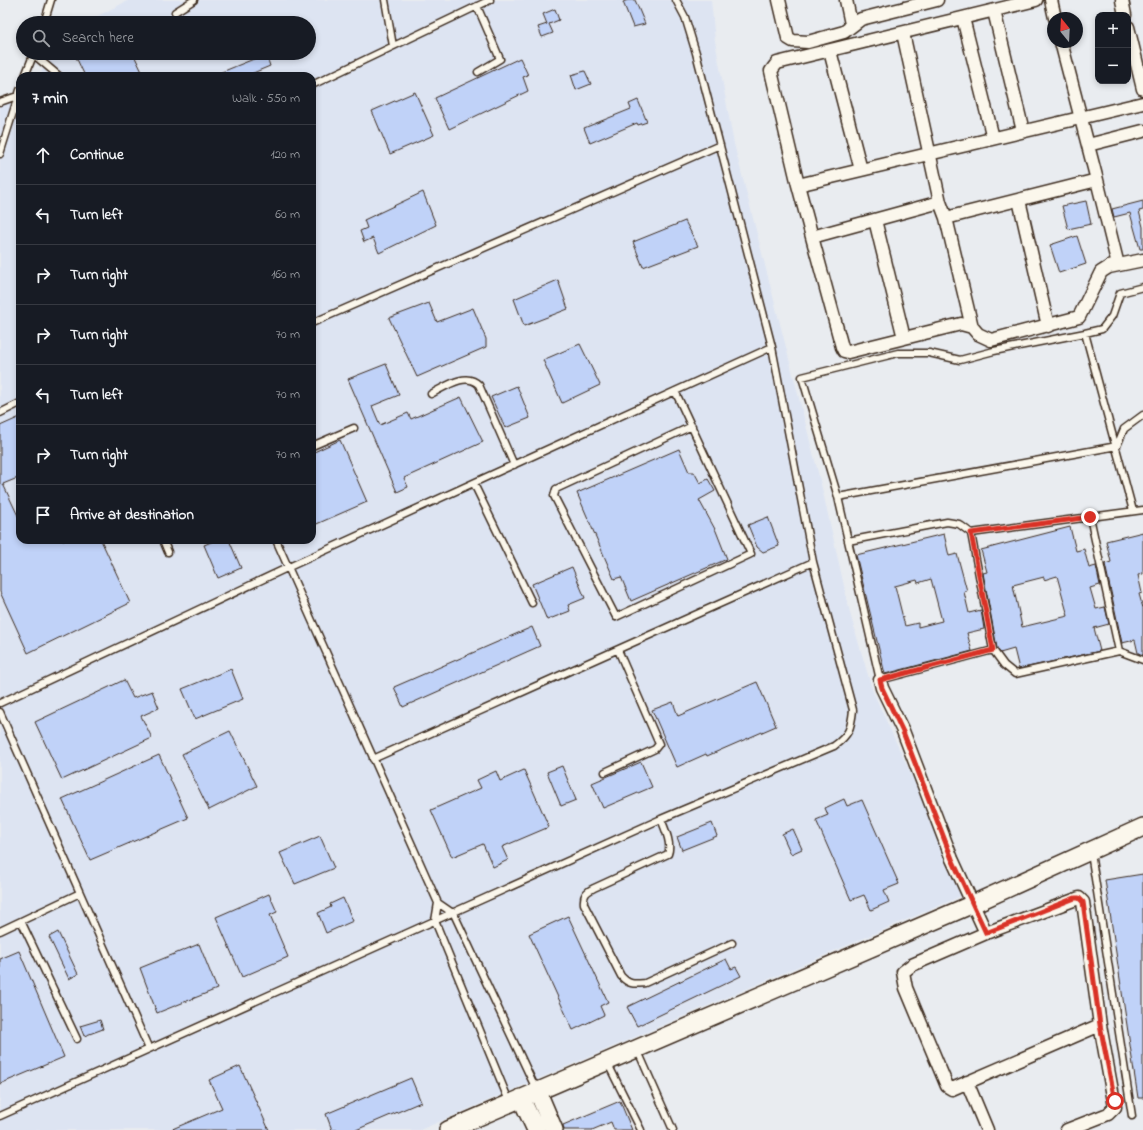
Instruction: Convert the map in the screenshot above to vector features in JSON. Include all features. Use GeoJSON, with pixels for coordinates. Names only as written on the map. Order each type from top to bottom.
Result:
{"type":"FeatureCollection","features":[{"type":"Feature","properties":{"kind":"main road"},"geometry":{"type":"LineString","coordinates":[[448,1130],[537,1090],[973,904],[1143,827]]}},
{"type":"Feature","properties":{"kind":"main road"},"geometry":{"type":"LineString","coordinates":[[537,1090],[554,1130]]}},
{"type":"Feature","properties":{"kind":"main road"},"geometry":{"type":"LineString","coordinates":[[516,1100],[536,1130]]}},
{"type":"Feature","properties":{"kind":"street"},"geometry":{"type":"LineString","coordinates":[[779,0],[788,38],[793,41],[808,42],[844,32],[851,24],[861,19],[907,4],[937,0]]}},
{"type":"Feature","properties":{"kind":"street"},"geometry":{"type":"LineString","coordinates":[[846,0],[851,24]]}},
{"type":"Feature","properties":{"kind":"street"},"geometry":{"type":"LineString","coordinates":[[972,327],[961,324],[848,352],[844,351],[798,186],[771,71],[773,66],[781,61],[830,51],[1036,0]]}},
{"type":"Feature","properties":{"kind":"street"},"geometry":{"type":"LineString","coordinates":[[1051,0],[1054,12]]}},
{"type":"Feature","properties":{"kind":"street"},"geometry":{"type":"LineString","coordinates":[[1122,0],[1124,12]]}},
{"type":"Feature","properties":{"kind":"street"},"geometry":{"type":"LineString","coordinates":[[994,11],[1023,131]]}},
{"type":"Feature","properties":{"kind":"street"},"geometry":{"type":"LineString","coordinates":[[963,18],[993,138]]}},
{"type":"Feature","properties":{"kind":"street"},"geometry":{"type":"LineString","coordinates":[[903,33],[940,202],[946,218],[972,327],[978,334],[991,340],[1079,317],[1101,272],[1118,265],[1143,260]]}},
{"type":"Feature","properties":{"kind":"street"},"geometry":{"type":"LineString","coordinates":[[1131,39],[1143,89]]}},
{"type":"Feature","properties":{"kind":"street"},"geometry":{"type":"LineString","coordinates":[[1063,48],[1118,265]]}},
{"type":"Feature","properties":{"kind":"street"},"geometry":{"type":"LineString","coordinates":[[830,51],[861,170]]}},
{"type":"Feature","properties":{"kind":"street"},"geometry":{"type":"LineString","coordinates":[[798,186],[929,153],[1143,103]]}},
{"type":"Feature","properties":{"kind":"street"},"geometry":{"type":"LineString","coordinates":[[1088,145],[1143,131]]}},
{"type":"Feature","properties":{"kind":"street"},"geometry":{"type":"LineString","coordinates":[[946,218],[1097,180]]}},
{"type":"Feature","properties":{"kind":"street"},"geometry":{"type":"LineString","coordinates":[[1018,200],[1048,326]]}},
{"type":"Feature","properties":{"kind":"street"},"geometry":{"type":"LineString","coordinates":[[812,237],[940,202]]}},
{"type":"Feature","properties":{"kind":"street"},"geometry":{"type":"LineString","coordinates":[[875,220],[904,338]]}},
{"type":"Feature","properties":{"kind":"street"},"geometry":{"type":"LineString","coordinates":[[880,680],[882,688],[903,732],[952,859],[986,933]]}},
{"type":"Feature","properties":{"kind":"street"},"geometry":{"type":"LineString","coordinates":[[1068,1130],[1108,1114],[1115,1107],[1100,1025],[1083,902],[1079,898],[986,933],[912,965],[906,968],[903,972],[906,988],[947,1086],[952,1089],[1100,1025]]}},
{"type":"Feature","properties":{"kind":"street"},"geometry":{"type":"LineString","coordinates":[[967,1082],[987,1130]]}},
{"type":"Feature","properties":{"kind":"lane"},"geometry":{"type":"LineString","coordinates":[[46,16],[51,0]]}},
{"type":"Feature","properties":{"kind":"lane"},"geometry":{"type":"LineString","coordinates":[[174,12],[194,0]]}},
{"type":"Feature","properties":{"kind":"lane"},"geometry":{"type":"LineString","coordinates":[[385,0],[393,46]]}},
{"type":"Feature","properties":{"kind":"lane"},"geometry":{"type":"LineString","coordinates":[[316,83],[490,0]]}},
{"type":"Feature","properties":{"kind":"lane"},"geometry":{"type":"LineString","coordinates":[[0,1116],[661,820],[834,746],[846,737],[852,725],[853,710],[813,562],[772,347],[687,24],[676,0]]}},
{"type":"Feature","properties":{"kind":"lane"},"geometry":{"type":"LineString","coordinates":[[477,6],[500,59],[478,72]]}},
{"type":"Feature","properties":{"kind":"lane"},"geometry":{"type":"LineString","coordinates":[[26,72],[31,60]]}},
{"type":"Feature","properties":{"kind":"lane"},"geometry":{"type":"LineString","coordinates":[[40,60],[54,72]]}},
{"type":"Feature","properties":{"kind":"lane"},"geometry":{"type":"LineString","coordinates":[[0,102],[16,94]]}},
{"type":"Feature","properties":{"kind":"lane"},"geometry":{"type":"LineString","coordinates":[[0,154],[16,103]]}},
{"type":"Feature","properties":{"kind":"lane"},"geometry":{"type":"LineString","coordinates":[[316,321],[720,145]]}},
{"type":"Feature","properties":{"kind":"lane"},"geometry":{"type":"LineString","coordinates":[[993,650],[880,680],[838,497],[802,377],[898,353],[929,353],[960,360],[994,350],[1102,329],[1112,316],[1120,293],[1143,287]]}},
{"type":"Feature","properties":{"kind":"lane"},"geometry":{"type":"LineString","coordinates":[[1085,333],[1117,446],[1133,511]]}},
{"type":"Feature","properties":{"kind":"lane"},"geometry":{"type":"LineString","coordinates":[[0,703],[288,567],[514,466],[772,347]]}},
{"type":"Feature","properties":{"kind":"lane"},"geometry":{"type":"LineString","coordinates":[[430,394],[459,380],[466,378],[474,379],[479,386],[514,466]]}},
{"type":"Feature","properties":{"kind":"lane"},"geometry":{"type":"LineString","coordinates":[[675,391],[692,426],[751,554],[616,617],[554,496],[556,489],[692,426]]}},
{"type":"Feature","properties":{"kind":"lane"},"geometry":{"type":"LineString","coordinates":[[0,413],[16,405]]}},
{"type":"Feature","properties":{"kind":"lane"},"geometry":{"type":"LineString","coordinates":[[1117,446],[1124,429],[1143,415]]}},
{"type":"Feature","properties":{"kind":"lane"},"geometry":{"type":"LineString","coordinates":[[316,444],[354,428]]}},
{"type":"Feature","properties":{"kind":"lane"},"geometry":{"type":"LineString","coordinates":[[838,497],[1117,446]]}},
{"type":"Feature","properties":{"kind":"lane"},"geometry":{"type":"LineString","coordinates":[[474,484],[532,603]]}},
{"type":"Feature","properties":{"kind":"lane"},"geometry":{"type":"LineString","coordinates":[[971,533],[1143,510]]}},
{"type":"Feature","properties":{"kind":"lane"},"geometry":{"type":"LineString","coordinates":[[1090,517],[1118,651]]}},
{"type":"Feature","properties":{"kind":"lane"},"geometry":{"type":"LineString","coordinates":[[848,541],[947,522],[959,524],[971,533],[993,650],[1004,665],[1015,674],[1118,651],[1143,660]]}},
{"type":"Feature","properties":{"kind":"lane"},"geometry":{"type":"LineString","coordinates":[[164,544],[168,552]]}},
{"type":"Feature","properties":{"kind":"lane"},"geometry":{"type":"LineString","coordinates":[[278,544],[438,903],[454,914],[537,1090]]}},
{"type":"Feature","properties":{"kind":"lane"},"geometry":{"type":"LineString","coordinates":[[373,759],[813,562]]}},
{"type":"Feature","properties":{"kind":"lane"},"geometry":{"type":"LineString","coordinates":[[605,772],[655,749],[659,744],[618,650]]}},
{"type":"Feature","properties":{"kind":"lane"},"geometry":{"type":"LineString","coordinates":[[0,712],[148,1049]]}},
{"type":"Feature","properties":{"kind":"lane"},"geometry":{"type":"LineString","coordinates":[[661,820],[670,850],[668,854],[586,892],[584,898],[584,904],[621,976],[626,982],[634,984],[645,983],[732,943]]}},
{"type":"Feature","properties":{"kind":"lane"},"geometry":{"type":"LineString","coordinates":[[1091,850],[1132,1116]]}},
{"type":"Feature","properties":{"kind":"lane"},"geometry":{"type":"LineString","coordinates":[[0,931],[80,893]]}},
{"type":"Feature","properties":{"kind":"lane"},"geometry":{"type":"LineString","coordinates":[[438,903],[435,921],[516,1100]]}},
{"type":"Feature","properties":{"kind":"lane"},"geometry":{"type":"LineString","coordinates":[[21,921],[77,1039]]}},
{"type":"Feature","properties":{"kind":"lane"},"geometry":{"type":"LineString","coordinates":[[637,1048],[673,1130]]}},
{"type":"Feature","properties":{"kind":"lane"},"geometry":{"type":"LineString","coordinates":[[607,1061],[641,1130]]}},
{"type":"Feature","properties":{"kind":"shaded area"},"geometry":{"type":"Polygon","coordinates":[[[129,0],[711,0],[715,41],[734,144],[822,488],[851,617],[873,692],[966,894],[420,1130],[0,1130],[0,99],[16,93],[16,544],[316,544],[316,72],[42,72],[46,60],[316,60],[316,16],[98,16],[129,0]]]}},
{"type":"Feature","properties":{"kind":"building"},"geometry":{"type":"Polygon","coordinates":[[[635,0],[645,24],[633,27],[623,2],[635,0]]]}},
{"type":"Feature","properties":{"kind":"building"},"geometry":{"type":"Polygon","coordinates":[[[555,9],[559,20],[549,24],[553,33],[542,37],[538,27],[547,24],[543,14],[555,9]]]}},
{"type":"Feature","properties":{"kind":"building"},"geometry":{"type":"Polygon","coordinates":[[[520,58],[528,75],[523,77],[528,91],[449,129],[435,98],[520,58]]]}},
{"type":"Feature","properties":{"kind":"building"},"geometry":{"type":"Polygon","coordinates":[[[77,60],[136,60],[142,72],[83,72],[77,60]]]}},
{"type":"Feature","properties":{"kind":"building"},"geometry":{"type":"Polygon","coordinates":[[[251,60],[268,60],[270,66],[256,72],[222,72],[251,60]]]}},
{"type":"Feature","properties":{"kind":"building"},"geometry":{"type":"Polygon","coordinates":[[[585,71],[591,84],[576,90],[571,75],[585,71]]]}},
{"type":"Feature","properties":{"kind":"building"},"geometry":{"type":"Polygon","coordinates":[[[415,92],[434,135],[390,154],[372,111],[415,92]]]}},
{"type":"Feature","properties":{"kind":"building"},"geometry":{"type":"Polygon","coordinates":[[[638,100],[647,122],[638,125],[637,123],[590,143],[584,128],[631,109],[629,104],[638,100]]]}},
{"type":"Feature","properties":{"kind":"building"},"geometry":{"type":"Polygon","coordinates":[[[423,192],[436,225],[379,253],[373,238],[364,242],[360,231],[367,228],[364,220],[423,192]]]}},
{"type":"Feature","properties":{"kind":"building"},"geometry":{"type":"Polygon","coordinates":[[[1086,201],[1091,224],[1068,229],[1062,206],[1086,201]]]}},
{"type":"Feature","properties":{"kind":"building"},"geometry":{"type":"Polygon","coordinates":[[[1143,201],[1143,210],[1139,211],[1143,227],[1143,249],[1140,249],[1130,213],[1114,217],[1112,209],[1143,201]]]}},
{"type":"Feature","properties":{"kind":"building"},"geometry":{"type":"Polygon","coordinates":[[[685,221],[698,246],[643,267],[633,242],[685,221]]]}},
{"type":"Feature","properties":{"kind":"building"},"geometry":{"type":"Polygon","coordinates":[[[1077,236],[1086,264],[1059,273],[1050,245],[1077,236]]]}},
{"type":"Feature","properties":{"kind":"building"},"geometry":{"type":"Polygon","coordinates":[[[558,280],[568,309],[524,326],[514,299],[558,280]]]}},
{"type":"Feature","properties":{"kind":"building"},"geometry":{"type":"Polygon","coordinates":[[[429,303],[437,322],[473,308],[486,339],[486,347],[417,377],[389,318],[429,303]]]}},
{"type":"Feature","properties":{"kind":"building"},"geometry":{"type":"Polygon","coordinates":[[[580,344],[600,385],[562,403],[543,360],[580,344]]]}},
{"type":"Feature","properties":{"kind":"building"},"geometry":{"type":"Polygon","coordinates":[[[386,364],[399,395],[372,406],[380,425],[408,413],[411,419],[461,397],[483,442],[404,478],[408,487],[397,492],[348,379],[386,364]]]}},
{"type":"Feature","properties":{"kind":"building"},"geometry":{"type":"Polygon","coordinates":[[[517,386],[530,418],[505,428],[491,397],[517,386]]]}},
{"type":"Feature","properties":{"kind":"building"},"geometry":{"type":"Polygon","coordinates":[[[16,419],[16,479],[3,484],[16,512],[16,544],[103,544],[130,603],[28,653],[0,592],[0,426],[16,419]]]}},
{"type":"Feature","properties":{"kind":"building"},"geometry":{"type":"Polygon","coordinates":[[[340,440],[367,502],[316,524],[316,451],[340,440]]]}},
{"type":"Feature","properties":{"kind":"building"},"geometry":{"type":"Polygon","coordinates":[[[679,449],[689,472],[694,472],[700,483],[708,479],[715,491],[699,500],[716,531],[727,559],[631,601],[621,577],[614,579],[577,493],[679,449]]]}},
{"type":"Feature","properties":{"kind":"building"},"geometry":{"type":"Polygon","coordinates":[[[768,517],[779,546],[763,552],[757,547],[748,525],[768,517]]]}},
{"type":"Feature","properties":{"kind":"building"},"geometry":{"type":"Polygon","coordinates":[[[1070,527],[1076,551],[1084,549],[1089,568],[1096,566],[1100,585],[1090,588],[1096,609],[1105,607],[1109,624],[1094,628],[1100,651],[1019,669],[1014,649],[1000,653],[997,648],[983,573],[987,572],[981,550],[1070,527]],[[1057,576],[1044,580],[1044,577],[1013,585],[1022,627],[1068,616],[1057,576]]]}},
{"type":"Feature","properties":{"kind":"building"},"geometry":{"type":"Polygon","coordinates":[[[1143,532],[1143,574],[1138,575],[1142,593],[1139,594],[1143,608],[1143,655],[1138,653],[1135,640],[1122,643],[1105,564],[1111,562],[1106,541],[1143,532]]]}},
{"type":"Feature","properties":{"kind":"building"},"geometry":{"type":"Polygon","coordinates":[[[944,534],[949,556],[957,554],[967,591],[964,592],[969,613],[981,610],[984,629],[967,633],[972,651],[885,674],[856,555],[944,534]],[[931,579],[918,583],[917,580],[895,586],[905,626],[918,623],[918,627],[942,621],[931,579]]]}},
{"type":"Feature","properties":{"kind":"building"},"geometry":{"type":"Polygon","coordinates":[[[231,544],[241,568],[218,578],[204,545],[231,544]]]}},
{"type":"Feature","properties":{"kind":"building"},"geometry":{"type":"Polygon","coordinates":[[[572,567],[585,598],[568,605],[570,611],[547,620],[532,584],[572,567]]]}},
{"type":"Feature","properties":{"kind":"building"},"geometry":{"type":"Polygon","coordinates":[[[532,627],[540,646],[403,707],[394,687],[532,627]]]}},
{"type":"Feature","properties":{"kind":"building"},"geometry":{"type":"Polygon","coordinates":[[[231,669],[243,699],[195,719],[182,689],[231,669]]]}},
{"type":"Feature","properties":{"kind":"building"},"geometry":{"type":"Polygon","coordinates":[[[124,680],[133,698],[152,691],[159,708],[141,716],[152,738],[62,780],[35,722],[124,680]]]}},
{"type":"Feature","properties":{"kind":"building"},"geometry":{"type":"Polygon","coordinates":[[[757,682],[776,726],[707,756],[706,754],[677,767],[652,710],[673,702],[678,716],[757,682]]]}},
{"type":"Feature","properties":{"kind":"building"},"geometry":{"type":"Polygon","coordinates":[[[230,731],[257,786],[209,810],[182,754],[230,731]]]}},
{"type":"Feature","properties":{"kind":"building"},"geometry":{"type":"Polygon","coordinates":[[[159,755],[188,818],[90,860],[62,799],[159,755]]]}},
{"type":"Feature","properties":{"kind":"building"},"geometry":{"type":"Polygon","coordinates":[[[641,762],[652,787],[603,808],[592,783],[641,762]]]}},
{"type":"Feature","properties":{"kind":"building"},"geometry":{"type":"Polygon","coordinates":[[[562,766],[576,800],[561,806],[547,772],[562,766]]]}},
{"type":"Feature","properties":{"kind":"building"},"geometry":{"type":"Polygon","coordinates":[[[524,770],[549,827],[502,847],[508,860],[493,867],[483,844],[452,857],[431,810],[481,788],[477,780],[496,771],[500,781],[524,770]]]}},
{"type":"Feature","properties":{"kind":"building"},"geometry":{"type":"Polygon","coordinates":[[[844,799],[847,806],[862,800],[899,884],[884,890],[889,902],[871,910],[864,895],[851,900],[816,820],[828,815],[825,808],[844,799]]]}},
{"type":"Feature","properties":{"kind":"building"},"geometry":{"type":"Polygon","coordinates":[[[712,823],[717,836],[682,850],[677,837],[712,823]]]}},
{"type":"Feature","properties":{"kind":"building"},"geometry":{"type":"Polygon","coordinates":[[[793,829],[802,849],[791,854],[782,834],[793,829]]]}},
{"type":"Feature","properties":{"kind":"building"},"geometry":{"type":"Polygon","coordinates":[[[320,836],[334,868],[295,884],[280,853],[320,836]]]}},
{"type":"Feature","properties":{"kind":"building"},"geometry":{"type":"Polygon","coordinates":[[[1143,874],[1143,1098],[1138,1098],[1105,880],[1143,874]]]}},
{"type":"Feature","properties":{"kind":"building"},"geometry":{"type":"Polygon","coordinates":[[[269,894],[277,912],[270,915],[288,957],[242,977],[216,917],[269,894]]]}},
{"type":"Feature","properties":{"kind":"building"},"geometry":{"type":"Polygon","coordinates":[[[343,898],[353,921],[326,933],[318,913],[331,907],[330,904],[343,898]]]}},
{"type":"Feature","properties":{"kind":"building"},"geometry":{"type":"Polygon","coordinates":[[[568,916],[608,1002],[600,1006],[604,1015],[573,1030],[529,934],[568,916]]]}},
{"type":"Feature","properties":{"kind":"building"},"geometry":{"type":"Polygon","coordinates":[[[58,932],[78,974],[69,979],[49,937],[58,932]]]}},
{"type":"Feature","properties":{"kind":"building"},"geometry":{"type":"Polygon","coordinates":[[[199,944],[217,989],[157,1013],[140,968],[199,944]]]}},
{"type":"Feature","properties":{"kind":"building"},"geometry":{"type":"Polygon","coordinates":[[[19,951],[64,1057],[0,1084],[0,959],[19,951]]]}},
{"type":"Feature","properties":{"kind":"building"},"geometry":{"type":"Polygon","coordinates":[[[726,959],[731,969],[736,967],[741,976],[637,1026],[627,1007],[726,959]]]}},
{"type":"Feature","properties":{"kind":"building"},"geometry":{"type":"Polygon","coordinates":[[[100,1020],[103,1029],[84,1036],[80,1026],[100,1020]]]}},
{"type":"Feature","properties":{"kind":"building"},"geometry":{"type":"Polygon","coordinates":[[[240,1066],[269,1130],[170,1130],[222,1108],[209,1080],[240,1066]]]}},
{"type":"Feature","properties":{"kind":"building"},"geometry":{"type":"Polygon","coordinates":[[[411,1078],[421,1102],[356,1130],[332,1130],[326,1114],[411,1078]]]}},
{"type":"Feature","properties":{"kind":"building"},"geometry":{"type":"Polygon","coordinates":[[[620,1101],[632,1130],[614,1130],[611,1122],[592,1130],[564,1130],[563,1125],[620,1101]]]}},
{"type":"Feature","properties":{"kind":"route"},"geometry":{"type":"LineString","coordinates":[[1090,517],[971,533],[993,650],[880,680],[882,688],[903,732],[952,859],[986,933],[1075,898],[1079,898],[1083,902],[1100,1025],[1115,1101]]}}]}
